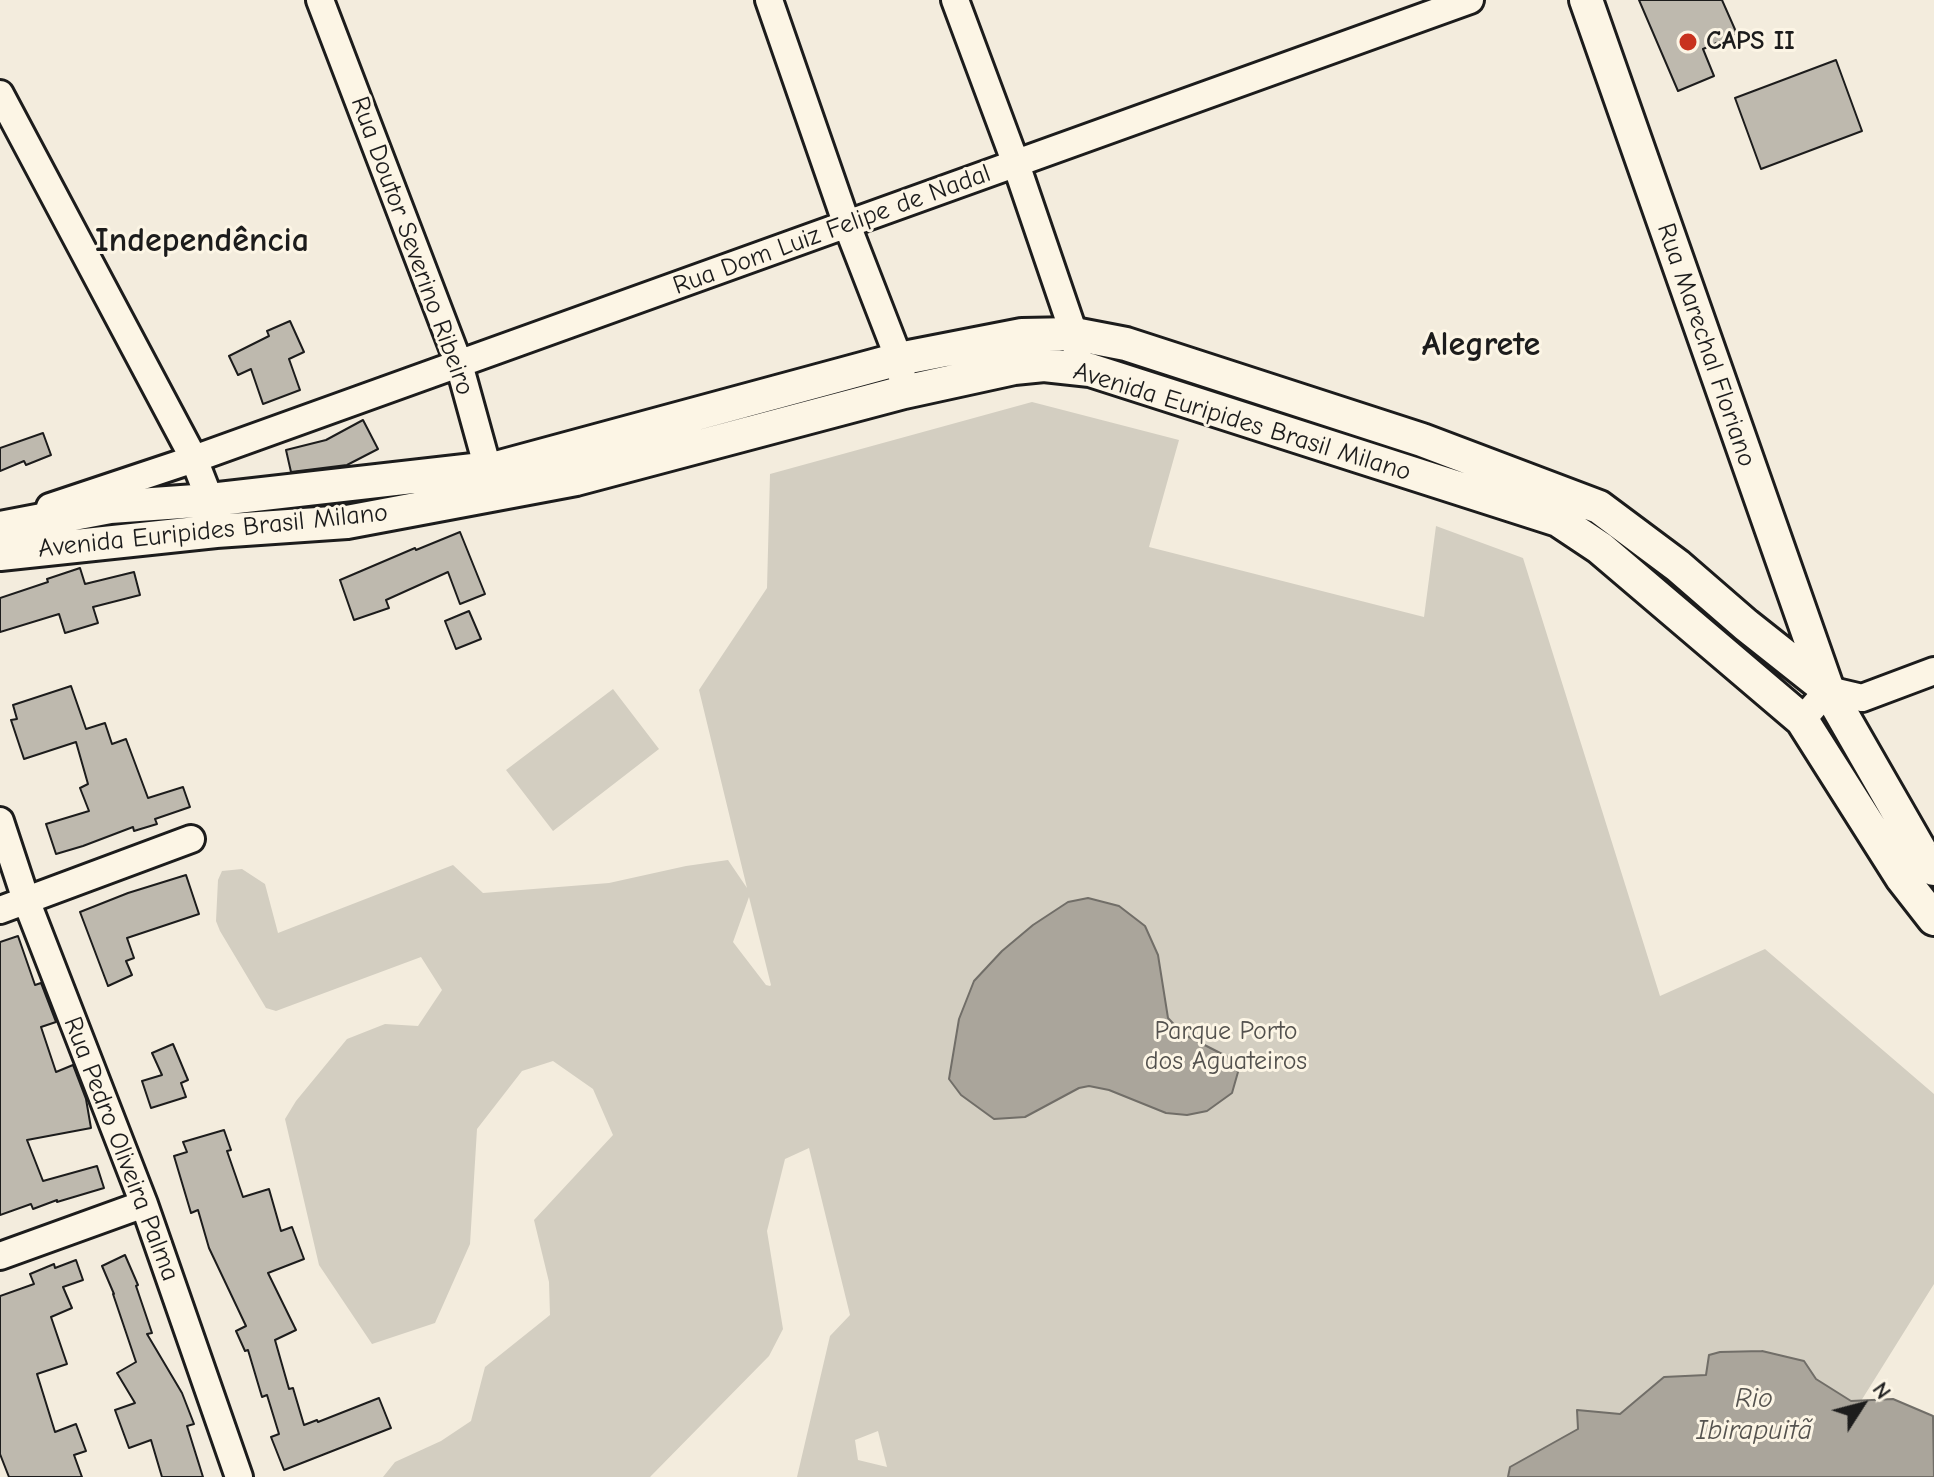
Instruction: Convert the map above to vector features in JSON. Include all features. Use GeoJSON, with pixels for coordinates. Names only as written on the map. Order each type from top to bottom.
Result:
{"type":"FeatureCollection","features":[{"type":"Feature","properties":{"kind":"main road","name":"Rua Marechal Floriano"},"geometry":{"type":"LineString","coordinates":[[1586,0],[1828,690]]}},
{"type":"Feature","properties":{"kind":"main road","name":"Avenida Euripides Brasil Milano"},"geometry":{"type":"LineString","coordinates":[[491,482],[500,467],[899,359],[1022,335],[1074,334],[1126,344],[1422,440],[1599,507],[1678,566],[1828,690],[1921,852],[1934,869]]}},
{"type":"Feature","properties":{"kind":"main road","name":"Avenida Euripides Brasil Milano"},"geometry":{"type":"LineString","coordinates":[[0,554],[109,542],[213,515],[491,482],[576,479],[904,392],[1014,368],[1044,365],[1077,367],[1558,520],[1600,548],[1802,720],[1902,878],[1934,919]]}},
{"type":"Feature","properties":{"kind":"main road"},"geometry":{"type":"LineString","coordinates":[[1312,441],[1323,408]]}},
{"type":"Feature","properties":{"kind":"main road","name":"Avenida Euripides Brasil Milano"},"geometry":{"type":"LineString","coordinates":[[0,526],[110,507],[213,515]]}},
{"type":"Feature","properties":{"kind":"main road"},"geometry":{"type":"LineString","coordinates":[[1746,625],[1767,627],[1780,622],[1784,619],[1793,593]]}},
{"type":"Feature","properties":{"kind":"street","name":"Rua Doutor Severino Ribeiro"},"geometry":{"type":"LineString","coordinates":[[320,0],[459,364],[491,482]]}},
{"type":"Feature","properties":{"kind":"street"},"geometry":{"type":"LineString","coordinates":[[769,0],[847,225],[899,359],[904,392]]}},
{"type":"Feature","properties":{"kind":"street"},"geometry":{"type":"LineString","coordinates":[[955,0],[1016,164],[1074,334],[1077,367]]}},
{"type":"Feature","properties":{"kind":"street","name":"Rua Dom Luiz Felipe de Nadal"},"geometry":{"type":"LineString","coordinates":[[0,526],[1470,0]]}},
{"type":"Feature","properties":{"kind":"street"},"geometry":{"type":"LineString","coordinates":[[0,94],[194,459],[213,515]]}},
{"type":"Feature","properties":{"kind":"street","name":"Rua Dom Luiz Felipe de Nadal"},"geometry":{"type":"LineString","coordinates":[[110,507],[194,459]]}},
{"type":"Feature","properties":{"kind":"street"},"geometry":{"type":"LineString","coordinates":[[109,542],[110,507]]}},
{"type":"Feature","properties":{"kind":"street"},"geometry":{"type":"LineString","coordinates":[[1802,720],[1828,690],[1862,698],[1934,671]]}},
{"type":"Feature","properties":{"kind":"street","name":"Rua Pedro Oliveira Palma"},"geometry":{"type":"LineString","coordinates":[[0,821],[26,900],[144,1204],[239,1477]]}},
{"type":"Feature","properties":{"kind":"street"},"geometry":{"type":"LineString","coordinates":[[0,910],[191,839]]}},
{"type":"Feature","properties":{"kind":"street"},"geometry":{"type":"LineString","coordinates":[[0,1256],[144,1204]]}},
{"type":"Feature","properties":{"kind":"green space","name":"Parque Porto dos Aguateiros"},"geometry":{"type":"Polygon","coordinates":[[[1032,402],[1179,440],[1149,547],[1424,617],[1436,526],[1523,558],[1660,996],[1765,949],[1934,1094],[1934,1284],[1856,1409],[1782,1368],[1689,1377],[1537,1477],[797,1477],[830,1336],[850,1315],[809,1148],[785,1159],[767,1231],[783,1329],[769,1356],[650,1477],[383,1477],[395,1462],[441,1441],[471,1421],[485,1367],[550,1315],[549,1282],[534,1220],[613,1135],[593,1089],[553,1061],[522,1071],[477,1129],[470,1244],[435,1323],[372,1344],[319,1265],[285,1119],[347,1039],[385,1024],[418,1026],[442,990],[421,957],[276,1011],[266,1008],[216,921],[218,880],[222,871],[242,869],[265,884],[278,933],[453,865],[483,893],[609,883],[728,860],[747,888],[699,690],[767,588],[770,474],[1032,402]],[[749,897],[733,942],[766,985],[770,986],[771,985],[749,897]],[[878,1431],[855,1440],[858,1460],[887,1467],[878,1431]]]}},
{"type":"Feature","properties":{"kind":"green space"},"geometry":{"type":"Polygon","coordinates":[[[613,689],[659,749],[553,831],[506,770],[613,689]]]}},
{"type":"Feature","properties":{"kind":"water"},"geometry":{"type":"Polygon","coordinates":[[[1088,898],[1119,906],[1145,926],[1158,955],[1168,1018],[1183,1034],[1230,1058],[1238,1072],[1232,1093],[1207,1111],[1187,1115],[1166,1113],[1109,1090],[1089,1086],[1079,1088],[1025,1117],[994,1119],[961,1095],[949,1079],[959,1019],[974,981],[1002,951],[1033,925],[1068,902],[1088,898]]]}},
{"type":"Feature","properties":{"kind":"water","name":"Rio Ibirapuitã"},"geometry":{"type":"Polygon","coordinates":[[[1762,1351],[1804,1361],[1816,1379],[1851,1401],[1893,1399],[1933,1416],[1934,1477],[1508,1477],[1510,1467],[1578,1429],[1577,1410],[1620,1414],[1664,1377],[1706,1375],[1709,1355],[1762,1351]]]}},
{"type":"Feature","properties":{"kind":"building","name":"CAPS II"},"geometry":{"type":"Polygon","coordinates":[[[1639,0],[1722,0],[1737,34],[1703,49],[1714,76],[1678,91],[1639,0]]]}},
{"type":"Feature","properties":{"kind":"building"},"geometry":{"type":"Polygon","coordinates":[[[1836,60],[1862,131],[1761,169],[1735,98],[1836,60]]]}},
{"type":"Feature","properties":{"kind":"building"},"geometry":{"type":"Polygon","coordinates":[[[290,321],[304,352],[289,359],[300,390],[263,404],[251,369],[238,375],[229,356],[269,336],[267,331],[290,321]]]}},
{"type":"Feature","properties":{"kind":"building"},"geometry":{"type":"Polygon","coordinates":[[[363,420],[378,449],[347,465],[291,472],[286,450],[326,440],[363,420]]]}},
{"type":"Feature","properties":{"kind":"building"},"geometry":{"type":"Polygon","coordinates":[[[43,433],[51,455],[0,471],[0,448],[43,433]]]}},
{"type":"Feature","properties":{"kind":"building"},"geometry":{"type":"Polygon","coordinates":[[[460,532],[485,594],[460,604],[448,572],[386,600],[389,608],[354,620],[340,580],[460,532]]]}},
{"type":"Feature","properties":{"kind":"building"},"geometry":{"type":"Polygon","coordinates":[[[80,568],[85,584],[134,572],[140,595],[93,607],[98,623],[65,633],[59,614],[0,632],[0,598],[80,568]]]}},
{"type":"Feature","properties":{"kind":"building"},"geometry":{"type":"Polygon","coordinates":[[[469,611],[481,639],[456,649],[445,621],[469,611]]]}},
{"type":"Feature","properties":{"kind":"building"},"geometry":{"type":"Polygon","coordinates":[[[71,686],[86,729],[105,723],[112,744],[126,739],[148,798],[183,787],[190,807],[155,819],[157,824],[134,831],[133,827],[56,854],[46,824],[89,811],[80,788],[88,784],[76,742],[24,759],[11,720],[17,719],[13,705],[71,686]]]}},
{"type":"Feature","properties":{"kind":"building"},"geometry":{"type":"Polygon","coordinates":[[[186,875],[199,914],[127,938],[134,958],[126,961],[132,975],[108,986],[80,912],[186,875]]]}},
{"type":"Feature","properties":{"kind":"building"},"geometry":{"type":"Polygon","coordinates":[[[18,936],[35,985],[41,983],[56,1022],[41,1027],[56,1072],[73,1065],[86,1099],[91,1128],[27,1140],[43,1181],[97,1166],[104,1188],[33,1209],[31,1204],[0,1215],[0,942],[18,936]]]}},
{"type":"Feature","properties":{"kind":"building"},"geometry":{"type":"Polygon","coordinates":[[[173,1044],[188,1080],[181,1083],[186,1097],[151,1108],[142,1081],[162,1075],[152,1053],[173,1044]]]}},
{"type":"Feature","properties":{"kind":"building"},"geometry":{"type":"Polygon","coordinates":[[[224,1130],[231,1150],[227,1151],[243,1197],[269,1189],[281,1231],[292,1227],[304,1259],[268,1273],[296,1330],[275,1340],[289,1389],[293,1388],[304,1425],[379,1398],[391,1428],[284,1470],[271,1437],[279,1434],[267,1395],[262,1397],[248,1350],[245,1351],[236,1331],[246,1326],[209,1248],[198,1210],[191,1213],[174,1156],[187,1152],[183,1142],[224,1130]]]}},
{"type":"Feature","properties":{"kind":"building"},"geometry":{"type":"Polygon","coordinates":[[[125,1255],[138,1285],[152,1333],[147,1334],[182,1393],[194,1424],[187,1426],[203,1477],[162,1477],[151,1440],[129,1448],[115,1410],[135,1403],[117,1373],[136,1362],[102,1266],[125,1255]]]}},
{"type":"Feature","properties":{"kind":"building"},"geometry":{"type":"Polygon","coordinates":[[[76,1260],[83,1280],[63,1287],[72,1308],[51,1317],[67,1364],[37,1374],[55,1432],[76,1424],[86,1451],[74,1455],[82,1477],[9,1477],[0,1454],[0,1296],[34,1284],[30,1274],[54,1264],[55,1268],[76,1260]]]}},
{"type":"Feature","properties":{"kind":"place","name":"CAPS II"},"geometry":{"type":"Point","coordinates":[1688,42]}},
{"type":"Feature","properties":{"kind":"district","name":"Independência"},"geometry":{"type":"Point","coordinates":[202,241]}},
{"type":"Feature","properties":{"kind":"district","name":"Alegrete"},"geometry":{"type":"Point","coordinates":[1481,345]}}]}
